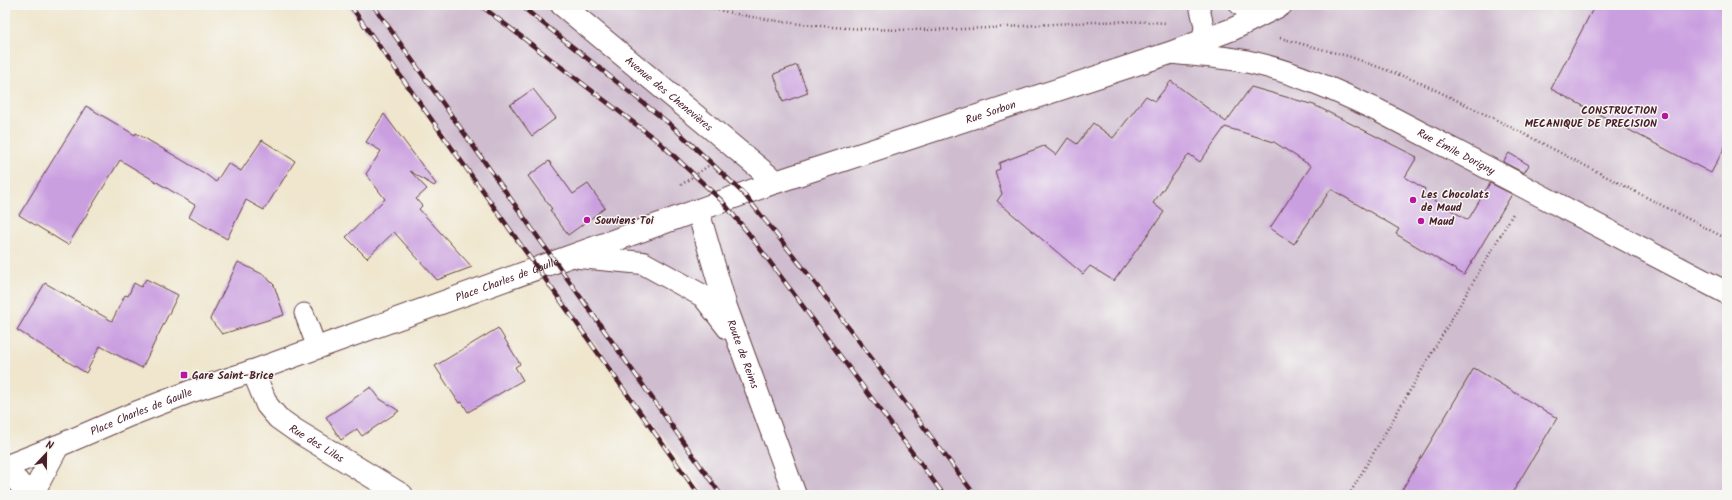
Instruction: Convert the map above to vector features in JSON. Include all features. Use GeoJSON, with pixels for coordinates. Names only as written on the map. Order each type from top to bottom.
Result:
{"type":"FeatureCollection","features":[{"type":"Feature","properties":{"kind":"street","name":"Avenue des Chenevières"},"geometry":{"type":"LineString","coordinates":[[562,5],[776,182]]}},
{"type":"Feature","properties":{"kind":"street","name":"Rue Sorbon"},"geometry":{"type":"LineString","coordinates":[[698,211],[776,182],[1170,53],[1233,29],[1248,11],[1281,5]]}},
{"type":"Feature","properties":{"kind":"street","name":"Rue Émile Dorigny"},"geometry":{"type":"LineString","coordinates":[[1170,53],[1253,63],[1323,85],[1377,110],[1527,190],[1666,260],[1727,293]]}},
{"type":"Feature","properties":{"kind":"street","name":"Place Charles de Gaulle"},"geometry":{"type":"LineString","coordinates":[[5,467],[192,391],[253,372],[698,211]]}},
{"type":"Feature","properties":{"kind":"street","name":"Route de Reims"},"geometry":{"type":"LineString","coordinates":[[698,211],[726,307],[795,495]]}},
{"type":"Feature","properties":{"kind":"street"},"geometry":{"type":"LineString","coordinates":[[572,257],[643,263],[703,296],[738,340]]}},
{"type":"Feature","properties":{"kind":"street","name":"Rue des Lilas"},"geometry":{"type":"LineString","coordinates":[[253,372],[267,405],[278,418],[295,430],[402,495]]}},
{"type":"Feature","properties":{"kind":"street"},"geometry":{"type":"LineString","coordinates":[[32,495],[58,446]]}},
{"type":"Feature","properties":{"kind":"street"},"geometry":{"type":"LineString","coordinates":[[5,473],[12,475],[22,486],[27,495]]}},
{"type":"Feature","properties":{"kind":"lane"},"geometry":{"type":"LineString","coordinates":[[1199,5],[1204,26],[1202,41]]}},
{"type":"Feature","properties":{"kind":"lane"},"geometry":{"type":"LineString","coordinates":[[304,313],[317,348]]}},
{"type":"Feature","properties":{"kind":"path"},"geometry":{"type":"LineString","coordinates":[[698,5],[768,21],[868,30],[962,29],[1118,22],[1153,22]]}},
{"type":"Feature","properties":{"kind":"path"},"geometry":{"type":"LineString","coordinates":[[1287,40],[1351,57],[1419,82],[1497,120],[1727,239]]}},
{"type":"Feature","properties":{"kind":"path"},"geometry":{"type":"LineString","coordinates":[[1349,495],[1527,190]]}},
{"type":"Feature","properties":{"kind":"shaded area"},"geometry":{"type":"Polygon","coordinates":[[[347,5],[1727,5],[1727,495],[706,495],[347,5]]]}},
{"type":"Feature","properties":{"kind":"building","name":"CONSTRUCTION MECANIQUE DE PRECISION"},"geometry":{"type":"Polygon","coordinates":[[[1595,5],[1727,5],[1727,143],[1711,173],[1551,89],[1595,5]]]}},
{"type":"Feature","properties":{"kind":"building"},"geometry":{"type":"Polygon","coordinates":[[[797,65],[808,93],[783,102],[774,74],[797,65]]]}},
{"type":"Feature","properties":{"kind":"building"},"geometry":{"type":"Polygon","coordinates":[[[1171,81],[1226,122],[1251,87],[1314,105],[1417,157],[1405,177],[1425,189],[1423,194],[1468,220],[1490,183],[1512,194],[1464,275],[1396,234],[1399,229],[1331,189],[1294,244],[1270,228],[1311,166],[1274,142],[1225,127],[1200,162],[1189,154],[1153,203],[1164,212],[1114,281],[1090,266],[1083,274],[997,201],[1002,194],[995,171],[1000,169],[999,163],[1044,146],[1056,155],[1068,138],[1077,144],[1093,123],[1113,138],[1146,96],[1155,101],[1171,81]]]}},
{"type":"Feature","properties":{"kind":"building"},"geometry":{"type":"Polygon","coordinates":[[[533,89],[556,118],[532,136],[510,105],[533,89]]]}},
{"type":"Feature","properties":{"kind":"building"},"geometry":{"type":"Polygon","coordinates":[[[86,106],[135,135],[136,133],[204,173],[216,182],[228,163],[241,171],[262,140],[295,161],[264,210],[246,200],[227,239],[189,217],[195,205],[120,160],[68,245],[19,215],[86,106]]]}},
{"type":"Feature","properties":{"kind":"building"},"geometry":{"type":"Polygon","coordinates":[[[384,114],[436,184],[434,186],[410,171],[427,189],[416,199],[422,206],[419,209],[472,267],[437,280],[394,232],[367,258],[346,237],[385,199],[366,174],[381,151],[366,142],[384,114]]]}},
{"type":"Feature","properties":{"kind":"building"},"geometry":{"type":"Polygon","coordinates":[[[1509,153],[1529,165],[1524,173],[1503,162],[1509,153]]]}},
{"type":"Feature","properties":{"kind":"building"},"geometry":{"type":"Polygon","coordinates":[[[549,161],[573,194],[588,184],[605,208],[568,235],[550,210],[552,209],[528,176],[549,161]]]}},
{"type":"Feature","properties":{"kind":"building"},"geometry":{"type":"Polygon","coordinates":[[[238,262],[266,276],[274,285],[284,315],[222,334],[210,319],[238,262]]]}},
{"type":"Feature","properties":{"kind":"building"},"geometry":{"type":"Polygon","coordinates":[[[146,279],[178,295],[142,368],[100,346],[86,373],[17,330],[45,283],[112,321],[125,295],[128,296],[134,283],[141,287],[146,279]]]}},
{"type":"Feature","properties":{"kind":"building"},"geometry":{"type":"Polygon","coordinates":[[[498,328],[520,364],[515,367],[523,380],[468,412],[462,402],[459,403],[435,366],[498,328]]]}},
{"type":"Feature","properties":{"kind":"building"},"geometry":{"type":"Polygon","coordinates":[[[1474,368],[1557,418],[1511,495],[1399,495],[1474,368]]]}},
{"type":"Feature","properties":{"kind":"building"},"geometry":{"type":"Polygon","coordinates":[[[371,387],[380,399],[399,411],[362,436],[357,429],[341,440],[326,417],[371,387]]]}},
{"type":"Feature","properties":{"kind":"railway"},"geometry":{"type":"LineString","coordinates":[[350,5],[699,495]]}},
{"type":"Feature","properties":{"kind":"railway"},"geometry":{"type":"LineString","coordinates":[[373,5],[721,495]]}},
{"type":"Feature","properties":{"kind":"railway"},"geometry":{"type":"LineString","coordinates":[[480,5],[659,142],[722,201],[749,234],[944,495]]}},
{"type":"Feature","properties":{"kind":"railway"},"geometry":{"type":"LineString","coordinates":[[520,5],[671,125],[744,194],[808,274],[975,495]]}},
{"type":"Feature","properties":{"kind":"place","name":"CONSTRUCTION MECANIQUE DE PRECISION"},"geometry":{"type":"Point","coordinates":[1665,116]}},
{"type":"Feature","properties":{"kind":"place","name":"Les Chocolats de Maud"},"geometry":{"type":"Point","coordinates":[1413,200]}},
{"type":"Feature","properties":{"kind":"place","name":"Souviens Toi"},"geometry":{"type":"Point","coordinates":[587,220]}},
{"type":"Feature","properties":{"kind":"place","name":"Maud"},"geometry":{"type":"Point","coordinates":[1421,221]}},
{"type":"Feature","properties":{"kind":"place","name":"Gare Saint-Brice"},"geometry":{"type":"Point","coordinates":[184,375]}}]}
